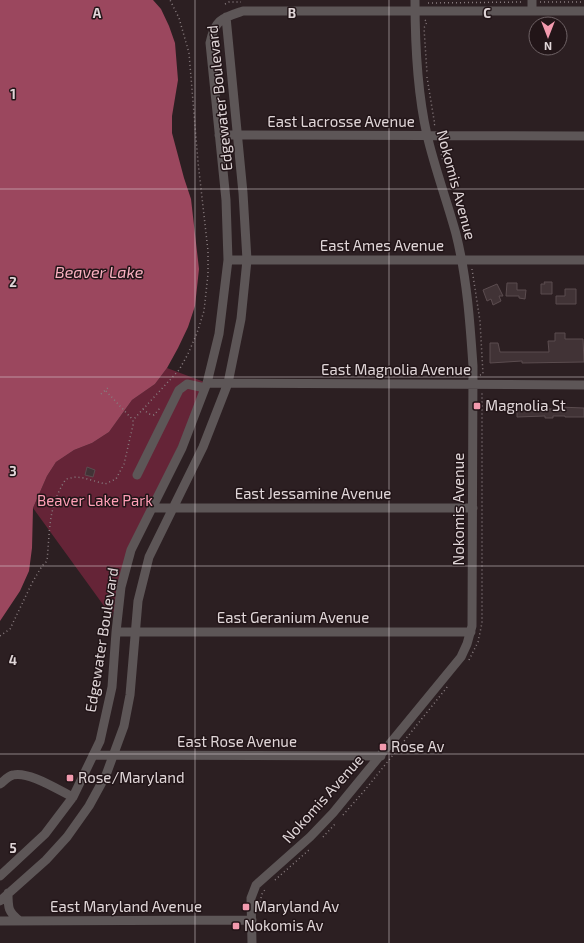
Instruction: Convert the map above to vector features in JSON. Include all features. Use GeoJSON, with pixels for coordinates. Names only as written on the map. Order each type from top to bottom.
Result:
{"type":"FeatureCollection","features":[{"type":"Feature","properties":{"kind":"street","name":"Nokomis Avenue"},"geometry":{"type":"LineString","coordinates":[[252,943],[251,898],[256,885],[305,842],[333,813],[455,664],[467,644],[471,632],[473,615],[473,385],[471,328],[461,260],[447,201],[435,167],[427,136],[420,97],[417,70],[416,0]]}},
{"type":"Feature","properties":{"kind":"street"},"geometry":{"type":"LineString","coordinates":[[532,11],[533,1]]}},
{"type":"Feature","properties":{"kind":"street"},"geometry":{"type":"LineString","coordinates":[[226,17],[244,11],[584,11]]}},
{"type":"Feature","properties":{"kind":"street","name":"Edgewater Boulevard"},"geometry":{"type":"LineString","coordinates":[[0,876],[45,834],[73,796],[100,741],[112,687],[121,588],[131,550],[182,448],[206,386],[219,334],[228,260],[226,200],[210,43],[213,30],[217,23],[226,17],[244,193],[247,260],[240,319],[228,383],[203,447],[149,557],[138,601],[130,695],[124,726],[106,775],[89,806],[46,860],[0,900]]}},
{"type":"Feature","properties":{"kind":"street","name":"East Lacrosse Avenue"},"geometry":{"type":"LineString","coordinates":[[219,135],[584,136]]}},
{"type":"Feature","properties":{"kind":"street","name":"East Ames Avenue"},"geometry":{"type":"LineString","coordinates":[[228,260],[584,260]]}},
{"type":"Feature","properties":{"kind":"street","name":"East Magnolia Avenue"},"geometry":{"type":"LineString","coordinates":[[137,474],[179,390],[187,384],[206,386],[228,383],[584,385]]}},
{"type":"Feature","properties":{"kind":"street","name":"East Jessamine Avenue"},"geometry":{"type":"LineString","coordinates":[[153,508],[473,508]]}},
{"type":"Feature","properties":{"kind":"street","name":"East Geranium Avenue"},"geometry":{"type":"LineString","coordinates":[[116,632],[471,632]]}},
{"type":"Feature","properties":{"kind":"street","name":"East Rose Avenue"},"geometry":{"type":"LineString","coordinates":[[93,755],[380,756]]}},
{"type":"Feature","properties":{"kind":"street"},"geometry":{"type":"LineString","coordinates":[[0,784],[13,775],[23,775],[34,778],[73,796]]}},
{"type":"Feature","properties":{"kind":"street"},"geometry":{"type":"LineString","coordinates":[[8,893],[8,904],[11,914],[20,921]]}},
{"type":"Feature","properties":{"kind":"street","name":"East Maryland Avenue"},"geometry":{"type":"LineString","coordinates":[[0,921],[252,920]]}},
{"type":"Feature","properties":{"kind":"path"},"geometry":{"type":"LineString","coordinates":[[0,636],[10,629],[32,583],[42,566],[47,561],[50,514],[58,491],[66,479],[76,477],[84,478],[105,484],[116,479],[124,464],[132,432],[133,420],[179,370],[197,333],[204,311],[208,274],[208,250],[198,162],[189,53],[180,18],[170,0]]}},
{"type":"Feature","properties":{"kind":"path"},"geometry":{"type":"LineString","coordinates":[[426,4],[430,2],[584,2]]}},
{"type":"Feature","properties":{"kind":"path"},"geometry":{"type":"LineString","coordinates":[[424,18],[427,22],[424,28],[427,75],[435,124],[434,127]]}},
{"type":"Feature","properties":{"kind":"path"},"geometry":{"type":"LineString","coordinates":[[471,268],[473,271],[480,321],[482,374],[480,376]]}},
{"type":"Feature","properties":{"kind":"path"},"geometry":{"type":"LineString","coordinates":[[101,394],[110,386]]}},
{"type":"Feature","properties":{"kind":"path"},"geometry":{"type":"LineString","coordinates":[[106,391],[133,420]]}},
{"type":"Feature","properties":{"kind":"path"},"geometry":{"type":"LineString","coordinates":[[469,661],[478,642],[482,623],[483,394],[481,391]]}},
{"type":"Feature","properties":{"kind":"path"},"geometry":{"type":"LineString","coordinates":[[143,409],[149,414],[154,414],[165,404],[172,405]]}},
{"type":"Feature","properties":{"kind":"path"},"geometry":{"type":"LineString","coordinates":[[318,841],[365,790],[452,682]]}},
{"type":"Feature","properties":{"kind":"path"},"geometry":{"type":"LineString","coordinates":[[271,883],[313,846]]}},
{"type":"Feature","properties":{"kind":"path"},"geometry":{"type":"LineString","coordinates":[[260,908],[260,902],[266,888]]}},
{"type":"Feature","properties":{"kind":"green space","name":"Beaver Lake Park"},"geometry":{"type":"Polygon","coordinates":[[[167,368],[207,383],[131,550],[112,617],[33,508],[47,476],[56,462],[74,450],[92,443],[109,432],[132,400],[155,384],[167,368]]]}},
{"type":"Feature","properties":{"kind":"water","name":"Beaver Lake"},"geometry":{"type":"Polygon","coordinates":[[[0,0],[153,0],[161,9],[175,43],[178,80],[172,116],[172,133],[191,199],[199,269],[195,306],[188,327],[167,368],[155,384],[132,400],[109,432],[92,443],[74,450],[56,462],[47,476],[33,508],[32,548],[29,571],[20,591],[0,621],[0,0]]]}},
{"type":"Feature","properties":{"kind":"building"},"geometry":{"type":"Polygon","coordinates":[[[544,282],[552,282],[552,294],[541,294],[541,284],[545,284],[544,282]]]}},
{"type":"Feature","properties":{"kind":"building"},"geometry":{"type":"Polygon","coordinates":[[[507,283],[517,283],[517,290],[526,290],[525,299],[519,298],[519,296],[506,296],[507,283]]]}},
{"type":"Feature","properties":{"kind":"building"},"geometry":{"type":"Polygon","coordinates":[[[497,284],[503,296],[499,296],[501,301],[493,305],[491,299],[487,301],[483,290],[497,284]]]}},
{"type":"Feature","properties":{"kind":"building"},"geometry":{"type":"Polygon","coordinates":[[[565,289],[576,289],[576,304],[556,304],[556,296],[565,296],[565,289]]]}},
{"type":"Feature","properties":{"kind":"building"},"geometry":{"type":"Polygon","coordinates":[[[555,333],[565,333],[565,339],[583,339],[584,362],[522,363],[522,361],[490,363],[490,343],[498,343],[500,352],[549,352],[548,341],[555,341],[555,333]]]}},
{"type":"Feature","properties":{"kind":"building"},"geometry":{"type":"Polygon","coordinates":[[[545,406],[545,409],[559,409],[559,407],[584,408],[584,417],[517,417],[517,407],[545,406]]]}},
{"type":"Feature","properties":{"kind":"building"},"geometry":{"type":"Polygon","coordinates":[[[87,467],[95,470],[93,477],[85,475],[87,467]]]}},
{"type":"Feature","properties":{"kind":"place","name":"Magnolia St"},"geometry":{"type":"Point","coordinates":[477,406]}},
{"type":"Feature","properties":{"kind":"place","name":"Rose Av"},"geometry":{"type":"Point","coordinates":[383,747]}},
{"type":"Feature","properties":{"kind":"place","name":"Rose/Maryland"},"geometry":{"type":"Point","coordinates":[70,778]}},
{"type":"Feature","properties":{"kind":"place","name":"Maryland Av"},"geometry":{"type":"Point","coordinates":[246,907]}},
{"type":"Feature","properties":{"kind":"place","name":"Nokomis Av"},"geometry":{"type":"Point","coordinates":[236,926]}}]}
